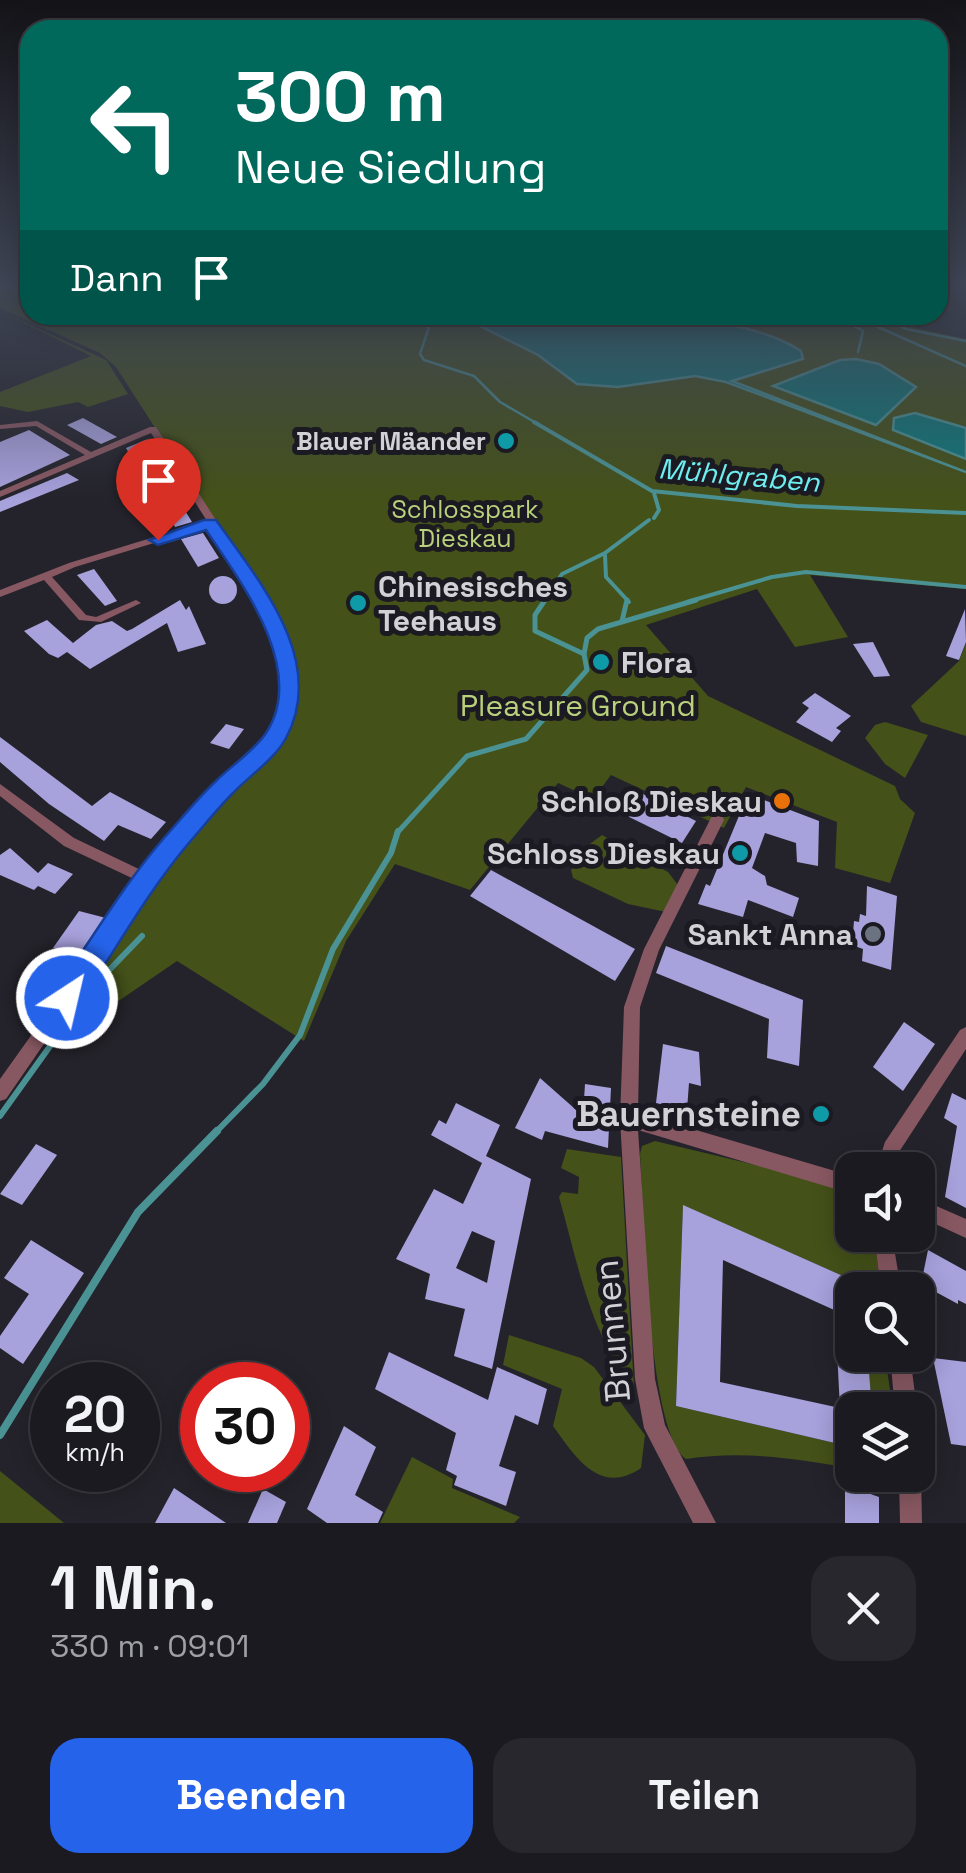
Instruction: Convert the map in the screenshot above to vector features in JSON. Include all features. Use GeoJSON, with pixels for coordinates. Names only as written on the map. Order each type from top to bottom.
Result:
{"type":"FeatureCollection","features":[{"type":"Feature","properties":{"kind":"street"},"geometry":{"type":"LineString","coordinates":[[0,426],[18,416],[92,456]]}},
{"type":"Feature","properties":{"kind":"street"},"geometry":{"type":"LineString","coordinates":[[0,426],[37,424]]}},
{"type":"Feature","properties":{"kind":"street"},"geometry":{"type":"LineString","coordinates":[[0,494],[153,429],[274,618],[288,673],[286,709],[276,737],[220,791],[145,878],[127,912],[0,1092]]}},
{"type":"Feature","properties":{"kind":"street"},"geometry":{"type":"LineString","coordinates":[[0,594],[210,523]]}},
{"type":"Feature","properties":{"kind":"street"},"geometry":{"type":"LineString","coordinates":[[46,576],[82,618],[97,620],[136,603]]}},
{"type":"Feature","properties":{"kind":"street"},"geometry":{"type":"LineString","coordinates":[[0,789],[69,842],[145,878]]}},
{"type":"Feature","properties":{"kind":"street","name":"Brunnen"},"geometry":{"type":"LineString","coordinates":[[706,1523],[654,1428],[645,1379],[629,1120],[632,1007],[652,949],[717,820]]}},
{"type":"Feature","properties":{"kind":"street"},"geometry":{"type":"LineString","coordinates":[[890,1152],[966,1035]]}},
{"type":"Feature","properties":{"kind":"street"},"geometry":{"type":"LineString","coordinates":[[629,1120],[835,1180]]}},
{"type":"Feature","properties":{"kind":"street"},"geometry":{"type":"LineString","coordinates":[[935,1215],[966,1229]]}},
{"type":"Feature","properties":{"kind":"street"},"geometry":{"type":"LineString","coordinates":[[910,1492],[910,1523]]}},
{"type":"Feature","properties":{"kind":"green space"},"geometry":{"type":"Polygon","coordinates":[[[88,357],[100,357],[106,360],[128,394],[88,407],[78,402],[28,412],[0,406],[0,392],[88,357]]]}},
{"type":"Feature","properties":{"kind":"green space","name":"Schlosspark Dieskau"},"geometry":{"type":"Polygon","coordinates":[[[105,357],[966,357],[966,589],[810,575],[848,637],[795,647],[757,589],[646,625],[708,696],[895,786],[900,799],[915,813],[890,883],[835,868],[837,822],[746,787],[724,828],[611,775],[593,799],[558,783],[470,890],[395,864],[346,941],[304,1041],[177,961],[101,1013],[79,997],[161,869],[287,736],[296,703],[296,663],[278,612],[254,582],[116,367],[105,357]]]}},
{"type":"Feature","properties":{"kind":"green space"},"geometry":{"type":"Polygon","coordinates":[[[966,643],[966,736],[921,722],[911,706],[959,661],[966,643]]]}},
{"type":"Feature","properties":{"kind":"green space"},"geometry":{"type":"Polygon","coordinates":[[[885,722],[928,735],[905,778],[885,764],[865,738],[875,725],[885,722]]]}},
{"type":"Feature","properties":{"kind":"green space"},"geometry":{"type":"Polygon","coordinates":[[[602,835],[668,872],[678,885],[666,912],[628,904],[573,878],[571,870],[583,849],[602,835]]]}},
{"type":"Feature","properties":{"kind":"green space"},"geometry":{"type":"Polygon","coordinates":[[[655,1141],[827,1182],[835,1186],[835,1252],[876,1252],[879,1272],[835,1272],[683,1206],[676,1406],[835,1443],[835,1466],[749,1456],[686,1459],[673,1440],[655,1365],[646,1268],[642,1146],[655,1141]]]}},
{"type":"Feature","properties":{"kind":"green space"},"geometry":{"type":"Polygon","coordinates":[[[567,1149],[621,1157],[634,1388],[606,1344],[579,1272],[559,1197],[562,1192],[578,1194],[579,1177],[561,1168],[567,1149]]]}},
{"type":"Feature","properties":{"kind":"green space"},"geometry":{"type":"Polygon","coordinates":[[[509,1335],[581,1358],[594,1367],[645,1435],[641,1468],[613,1478],[590,1470],[580,1461],[553,1426],[562,1389],[503,1365],[509,1335]]]}},
{"type":"Feature","properties":{"kind":"green space"},"geometry":{"type":"Polygon","coordinates":[[[869,1372],[887,1372],[890,1392],[871,1392],[869,1372]]]}},
{"type":"Feature","properties":{"kind":"green space"},"geometry":{"type":"Polygon","coordinates":[[[412,1457],[453,1479],[452,1488],[520,1517],[514,1523],[380,1523],[412,1457]]]}},
{"type":"Feature","properties":{"kind":"green space"},"geometry":{"type":"Polygon","coordinates":[[[0,1471],[64,1523],[0,1523],[0,1471]]]}},
{"type":"Feature","properties":{"kind":"water"},"geometry":{"type":"Polygon","coordinates":[[[541,357],[803,357],[732,381],[966,472],[726,382],[695,376],[618,387],[577,384],[541,357]]]}},
{"type":"Feature","properties":{"kind":"water"},"geometry":{"type":"Polygon","coordinates":[[[840,360],[879,364],[916,387],[876,425],[773,386],[840,360]]]}},
{"type":"Feature","properties":{"kind":"water"},"geometry":{"type":"Polygon","coordinates":[[[915,413],[966,428],[966,459],[893,430],[894,418],[915,413]]]}},
{"type":"Feature","properties":{"kind":"building"},"geometry":{"type":"Polygon","coordinates":[[[83,418],[117,437],[101,444],[67,425],[83,418]]]}},
{"type":"Feature","properties":{"kind":"building"},"geometry":{"type":"Polygon","coordinates":[[[29,430],[70,455],[0,487],[0,442],[29,430]]]}},
{"type":"Feature","properties":{"kind":"building"},"geometry":{"type":"Polygon","coordinates":[[[150,438],[143,442],[192,522],[175,527],[161,498],[139,504],[131,490],[148,486],[126,448],[150,438]]]}},
{"type":"Feature","properties":{"kind":"building"},"geometry":{"type":"Polygon","coordinates":[[[67,473],[79,480],[0,512],[0,501],[67,473]]]}},
{"type":"Feature","properties":{"kind":"building"},"geometry":{"type":"Polygon","coordinates":[[[203,533],[219,558],[198,567],[181,539],[203,533]]]}},
{"type":"Feature","properties":{"kind":"building"},"geometry":{"type":"Polygon","coordinates":[[[94,569],[117,601],[105,606],[77,575],[94,569]]]}},
{"type":"Feature","properties":{"kind":"building"},"geometry":{"type":"Polygon","coordinates":[[[223,576],[233,580],[237,590],[233,600],[223,604],[213,600],[209,590],[213,580],[223,576]]]}},
{"type":"Feature","properties":{"kind":"building"},"geometry":{"type":"Polygon","coordinates":[[[180,600],[186,610],[189,606],[206,644],[178,652],[167,623],[90,669],[67,652],[58,658],[49,654],[24,631],[47,620],[73,643],[96,625],[112,621],[127,631],[132,629],[180,600]]]}},
{"type":"Feature","properties":{"kind":"building"},"geometry":{"type":"Polygon","coordinates":[[[965,609],[966,642],[959,660],[946,656],[965,609]]]}},
{"type":"Feature","properties":{"kind":"building"},"geometry":{"type":"Polygon","coordinates":[[[873,642],[890,676],[874,677],[853,644],[873,642]]]}},
{"type":"Feature","properties":{"kind":"building"},"geometry":{"type":"Polygon","coordinates":[[[815,693],[851,716],[836,728],[841,731],[832,742],[796,722],[809,708],[802,703],[815,693]]]}},
{"type":"Feature","properties":{"kind":"building"},"geometry":{"type":"Polygon","coordinates":[[[226,724],[244,729],[229,749],[210,743],[226,724]]]}},
{"type":"Feature","properties":{"kind":"building"},"geometry":{"type":"Polygon","coordinates":[[[0,737],[92,806],[110,792],[166,822],[151,839],[118,825],[104,841],[49,804],[0,762],[0,737]]]}},
{"type":"Feature","properties":{"kind":"building"},"geometry":{"type":"Polygon","coordinates":[[[635,790],[696,821],[682,843],[619,812],[635,790]]]}},
{"type":"Feature","properties":{"kind":"building","name":"Schloss Dieskau"},"geometry":{"type":"Polygon","coordinates":[[[748,794],[819,821],[818,866],[797,862],[796,843],[765,833],[752,868],[765,876],[767,885],[799,898],[793,917],[748,900],[743,917],[698,904],[706,884],[710,886],[748,794]]]}},
{"type":"Feature","properties":{"kind":"building"},"geometry":{"type":"Polygon","coordinates":[[[10,848],[38,873],[48,863],[73,874],[55,894],[38,886],[34,890],[0,875],[0,855],[10,848]]]}},
{"type":"Feature","properties":{"kind":"building"},"geometry":{"type":"Polygon","coordinates":[[[491,870],[635,949],[615,981],[470,896],[491,870]]]}},
{"type":"Feature","properties":{"kind":"building","name":"Sankt Anna"},"geometry":{"type":"Polygon","coordinates":[[[867,886],[897,896],[891,970],[862,961],[863,949],[852,945],[854,921],[859,922],[860,914],[866,916],[867,886]]]}},
{"type":"Feature","properties":{"kind":"building"},"geometry":{"type":"Polygon","coordinates":[[[79,911],[106,918],[81,956],[53,948],[79,911]]]}},
{"type":"Feature","properties":{"kind":"building"},"geometry":{"type":"Polygon","coordinates":[[[666,946],[803,1000],[799,1066],[767,1058],[769,1019],[656,973],[666,946]]]}},
{"type":"Feature","properties":{"kind":"building"},"geometry":{"type":"Polygon","coordinates":[[[904,1022],[935,1044],[903,1091],[873,1067],[904,1022]]]}},
{"type":"Feature","properties":{"kind":"building"},"geometry":{"type":"Polygon","coordinates":[[[663,1044],[699,1052],[701,1086],[689,1083],[687,1110],[656,1103],[663,1044]]]}},
{"type":"Feature","properties":{"kind":"building"},"geometry":{"type":"Polygon","coordinates":[[[540,1078],[583,1116],[585,1084],[611,1088],[608,1148],[545,1131],[542,1140],[515,1128],[540,1078]]]}},
{"type":"Feature","properties":{"kind":"building"},"geometry":{"type":"Polygon","coordinates":[[[952,1093],[966,1100],[966,1208],[945,1197],[957,1126],[944,1118],[952,1093]]]}},
{"type":"Feature","properties":{"kind":"building"},"geometry":{"type":"Polygon","coordinates":[[[456,1103],[500,1125],[486,1156],[531,1179],[492,1369],[454,1356],[465,1309],[425,1299],[430,1274],[396,1259],[434,1189],[463,1204],[482,1163],[431,1135],[439,1120],[446,1124],[456,1103]],[[472,1231],[456,1268],[487,1283],[495,1241],[472,1231]]]}},
{"type":"Feature","properties":{"kind":"building"},"geometry":{"type":"Polygon","coordinates":[[[36,1144],[57,1155],[22,1205],[0,1194],[36,1144]]]}},
{"type":"Feature","properties":{"kind":"building"},"geometry":{"type":"Polygon","coordinates":[[[683,1205],[835,1272],[835,1310],[723,1260],[720,1382],[835,1407],[835,1443],[676,1406],[683,1205]]]}},
{"type":"Feature","properties":{"kind":"building"},"geometry":{"type":"Polygon","coordinates":[[[31,1240],[84,1273],[23,1364],[0,1348],[0,1336],[29,1294],[4,1278],[31,1240]]]}},
{"type":"Feature","properties":{"kind":"building"},"geometry":{"type":"Polygon","coordinates":[[[928,1252],[966,1271],[966,1304],[935,1292],[935,1272],[923,1272],[928,1252]]]}},
{"type":"Feature","properties":{"kind":"building"},"geometry":{"type":"Polygon","coordinates":[[[389,1352],[488,1400],[497,1367],[547,1389],[538,1425],[515,1415],[499,1466],[516,1472],[506,1506],[454,1485],[457,1476],[446,1470],[456,1433],[375,1389],[389,1352]]]}},
{"type":"Feature","properties":{"kind":"building"},"geometry":{"type":"Polygon","coordinates":[[[935,1358],[966,1362],[966,1446],[951,1444],[935,1358]]]}},
{"type":"Feature","properties":{"kind":"building"},"geometry":{"type":"Polygon","coordinates":[[[838,1372],[869,1372],[871,1392],[839,1392],[838,1372]]]}},
{"type":"Feature","properties":{"kind":"building"},"geometry":{"type":"Polygon","coordinates":[[[344,1426],[376,1447],[355,1495],[383,1512],[378,1523],[327,1523],[307,1509],[344,1426]]]}},
{"type":"Feature","properties":{"kind":"building"},"geometry":{"type":"Polygon","coordinates":[[[174,1488],[226,1523],[155,1523],[174,1488]]]}},
{"type":"Feature","properties":{"kind":"building"},"geometry":{"type":"Polygon","coordinates":[[[262,1492],[286,1502],[277,1523],[248,1523],[262,1492]]]}},
{"type":"Feature","properties":{"kind":"building"},"geometry":{"type":"Polygon","coordinates":[[[845,1492],[879,1497],[879,1523],[845,1523],[845,1492]]]}},
{"type":"Feature","properties":{"kind":"waterway","name":"Mühlgraben"},"geometry":{"type":"LineString","coordinates":[[422,357],[474,376],[500,402],[538,424]]}},
{"type":"Feature","properties":{"kind":"waterway"},"geometry":{"type":"LineString","coordinates":[[946,357],[966,366]]}},
{"type":"Feature","properties":{"kind":"waterway","name":"Mühlgraben"},"geometry":{"type":"LineString","coordinates":[[534,422],[652,491],[797,506],[966,513]]}},
{"type":"Feature","properties":{"kind":"waterway"},"geometry":{"type":"LineString","coordinates":[[654,493],[659,510],[654,518]]}},
{"type":"Feature","properties":{"kind":"waterway"},"geometry":{"type":"LineString","coordinates":[[543,602],[562,574],[605,553],[649,520]]}},
{"type":"Feature","properties":{"kind":"waterway"},"geometry":{"type":"LineString","coordinates":[[605,555],[606,577],[629,602]]}},
{"type":"Feature","properties":{"kind":"waterway"},"geometry":{"type":"LineString","coordinates":[[687,602],[772,577],[806,572],[966,587]]}},
{"type":"Feature","properties":{"kind":"waterway"},"geometry":{"type":"LineString","coordinates":[[545,600],[535,615],[535,631],[584,654]]}},
{"type":"Feature","properties":{"kind":"waterway"},"geometry":{"type":"LineString","coordinates":[[622,621],[627,600]]}},
{"type":"Feature","properties":{"kind":"waterway"},"geometry":{"type":"LineString","coordinates":[[584,654],[587,638],[598,629],[696,600]]}},
{"type":"Feature","properties":{"kind":"waterway"},"geometry":{"type":"LineString","coordinates":[[398,832],[467,756],[526,739],[587,670],[584,654]]}},
{"type":"Feature","properties":{"kind":"waterway"},"geometry":{"type":"LineString","coordinates":[[214,1134],[263,1084],[300,1035],[333,949],[391,853],[398,832]]}},
{"type":"Feature","properties":{"kind":"waterway"},"geometry":{"type":"LineString","coordinates":[[0,1116],[91,989],[142,936]]}},
{"type":"Feature","properties":{"kind":"waterway"},"geometry":{"type":"LineString","coordinates":[[0,1435],[138,1212],[217,1131]]}},
{"type":"Feature","properties":{"kind":"place","name":"Blauer Mäander"},"geometry":{"type":"Point","coordinates":[506,441]}},
{"type":"Feature","properties":{"kind":"place","name":"Chinesisches Teehaus"},"geometry":{"type":"Point","coordinates":[358,603]}},
{"type":"Feature","properties":{"kind":"place","name":"Flora"},"geometry":{"type":"Point","coordinates":[601,662]}},
{"type":"Feature","properties":{"kind":"place","name":"Schloß Dieskau"},"geometry":{"type":"Point","coordinates":[782,801]}},
{"type":"Feature","properties":{"kind":"place","name":"Schloss Dieskau"},"geometry":{"type":"Point","coordinates":[740,853]}},
{"type":"Feature","properties":{"kind":"place","name":"Sankt Anna"},"geometry":{"type":"Point","coordinates":[873,934]}},
{"type":"Feature","properties":{"kind":"place","name":"Bauernsteine"},"geometry":{"type":"Point","coordinates":[821,1114]}},
{"type":"Feature","properties":{"kind":"route"},"geometry":{"type":"LineString","coordinates":[[67,998],[127,912],[145,878],[220,791],[276,737],[286,709],[288,673],[274,618],[210,523],[158,540]]}},
{"type":"Feature","properties":{"kind":"park label","name":"Pleasure Ground"},"geometry":{"type":"Point","coordinates":[578,705]}}]}
